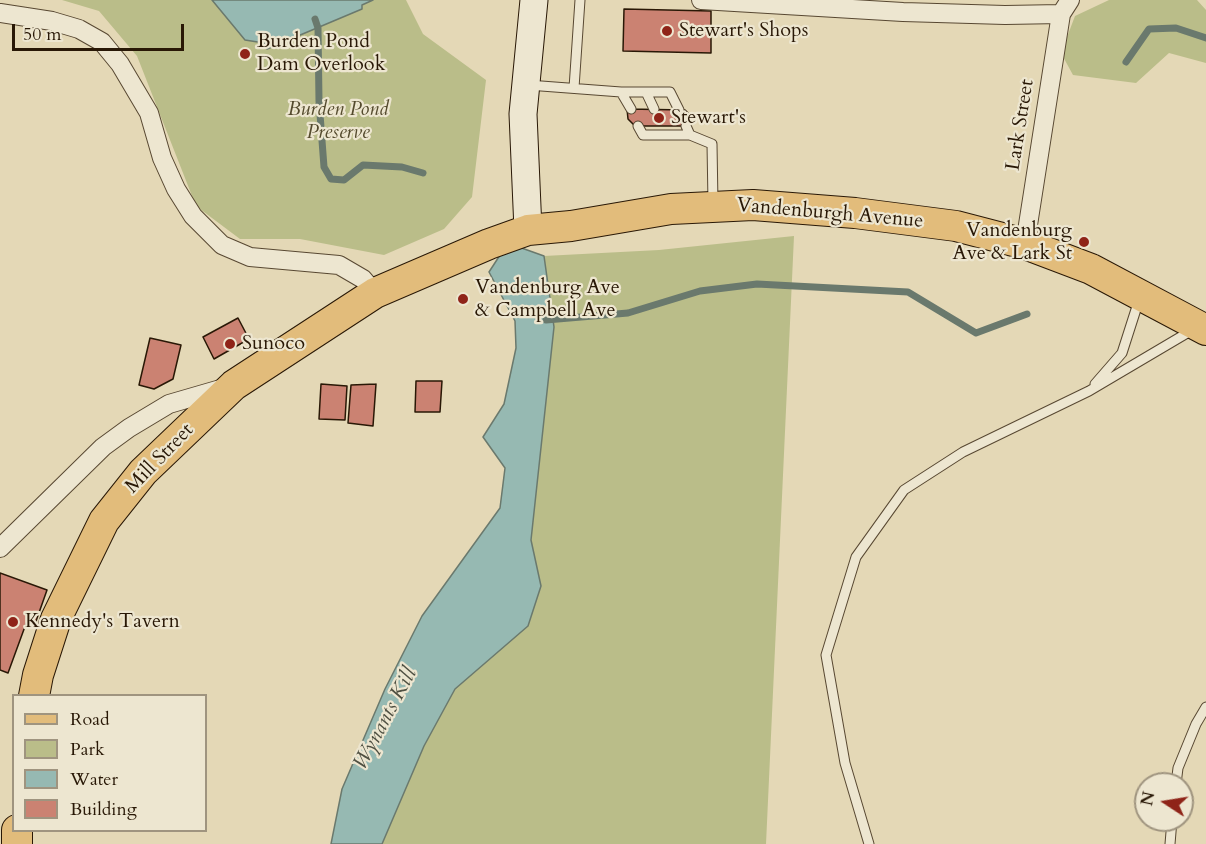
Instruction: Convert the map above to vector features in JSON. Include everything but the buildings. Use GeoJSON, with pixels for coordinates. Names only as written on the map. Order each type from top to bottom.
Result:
{"type":"FeatureCollection","features":[{"type":"Feature","properties":{"kind":"main road","name":"Vandenburgh Avenue"},"geometry":{"type":"LineString","coordinates":[[375,293],[489,244],[528,230],[571,226],[671,209],[753,205],[855,213],[956,226],[1025,244],[1091,269],[1203,327]]}},
{"type":"Feature","properties":{"kind":"main road","name":"Mill Street"},"geometry":{"type":"LineString","coordinates":[[34,694],[56,619],[104,521],[143,472],[234,385],[375,293]]}},
{"type":"Feature","properties":{"kind":"street"},"geometry":{"type":"LineString","coordinates":[[528,230],[523,114],[534,0]]}},
{"type":"Feature","properties":{"kind":"street"},"geometry":{"type":"LineString","coordinates":[[701,0],[903,12],[1065,7]]}},
{"type":"Feature","properties":{"kind":"street","name":"Lark Street"},"geometry":{"type":"LineString","coordinates":[[1025,244],[1065,7]]}},
{"type":"Feature","properties":{"kind":"street"},"geometry":{"type":"LineString","coordinates":[[0,13],[52,21],[79,28],[102,42],[120,64],[149,113],[162,158],[176,189],[193,216],[222,245],[250,257],[339,265],[363,279],[375,293]]}},
{"type":"Feature","properties":{"kind":"street"},"geometry":{"type":"LineString","coordinates":[[0,548],[103,447],[129,428],[169,404],[234,385]]}},
{"type":"Feature","properties":{"kind":"lane"},"geometry":{"type":"LineString","coordinates":[[574,88],[580,0]]}},
{"type":"Feature","properties":{"kind":"lane"},"geometry":{"type":"LineString","coordinates":[[526,85],[621,92],[670,92],[679,110]]}},
{"type":"Feature","properties":{"kind":"lane"},"geometry":{"type":"LineString","coordinates":[[621,92],[631,109]]}},
{"type":"Feature","properties":{"kind":"lane"},"geometry":{"type":"LineString","coordinates":[[646,92],[654,109]]}},
{"type":"Feature","properties":{"kind":"lane"},"geometry":{"type":"LineString","coordinates":[[638,126],[643,135],[663,130],[688,130],[712,144],[713,206]]}},
{"type":"Feature","properties":{"kind":"lane"},"geometry":{"type":"LineString","coordinates":[[1089,391],[1122,353],[1140,295]]}},
{"type":"Feature","properties":{"kind":"lane"},"geometry":{"type":"LineString","coordinates":[[869,844],[845,763],[826,655],[856,557],[904,490],[963,452],[1089,391],[1203,327]]}},
{"type":"Feature","properties":{"kind":"lane"},"geometry":{"type":"LineString","coordinates":[[1178,772],[1196,724],[1206,708]]}},
{"type":"Feature","properties":{"kind":"green space","name":"Burden Pond Preserve"},"geometry":{"type":"Polygon","coordinates":[[[62,0],[406,0],[423,34],[486,80],[472,197],[444,229],[384,255],[300,239],[240,239],[196,206],[137,56],[99,11],[62,0]]]}},
{"type":"Feature","properties":{"kind":"green space"},"geometry":{"type":"Polygon","coordinates":[[[1109,0],[1197,0],[1206,10],[1206,63],[1169,53],[1136,83],[1073,75],[1061,53],[1075,16],[1109,0]]]}},
{"type":"Feature","properties":{"kind":"green space"},"geometry":{"type":"Polygon","coordinates":[[[794,236],[766,844],[382,844],[424,746],[455,689],[527,626],[541,586],[531,540],[554,327],[544,256],[659,250],[794,236]]]}},
{"type":"Feature","properties":{"kind":"water"},"geometry":{"type":"Polygon","coordinates":[[[212,0],[373,0],[362,5],[362,9],[267,49],[264,43],[245,40],[212,0]]]}},
{"type":"Feature","properties":{"kind":"water"},"geometry":{"type":"Polygon","coordinates":[[[516,246],[544,256],[554,327],[531,540],[541,586],[528,626],[455,689],[424,746],[382,844],[331,844],[342,789],[385,689],[422,616],[500,508],[505,468],[483,437],[504,404],[516,348],[515,321],[489,272],[502,252],[516,246]]]}},
{"type":"Feature","properties":{"kind":"waterway","name":"Wynants Kill"},"geometry":{"type":"LineString","coordinates":[[315,19],[318,28],[319,101],[324,167],[331,179],[344,180],[363,165],[402,167],[423,173]]}},
{"type":"Feature","properties":{"kind":"waterway"},"geometry":{"type":"LineString","coordinates":[[1126,62],[1149,29],[1176,28],[1206,38]]}},
{"type":"Feature","properties":{"kind":"waterway"},"geometry":{"type":"LineString","coordinates":[[546,320],[628,313],[700,291],[757,284],[908,292],[976,333],[1027,314]]}},
{"type":"Feature","properties":{"kind":"place","name":"Stewart's Shops"},"geometry":{"type":"Point","coordinates":[667,31]}},
{"type":"Feature","properties":{"kind":"place","name":"Burden Pond Dam Overlook"},"geometry":{"type":"Point","coordinates":[245,54]}},
{"type":"Feature","properties":{"kind":"place","name":"Stewart's"},"geometry":{"type":"Point","coordinates":[659,118]}},
{"type":"Feature","properties":{"kind":"place","name":"Vandenburg Ave & Lark St"},"geometry":{"type":"Point","coordinates":[1084,242]}},
{"type":"Feature","properties":{"kind":"place","name":"Vandenburg Ave & Campbell Ave"},"geometry":{"type":"Point","coordinates":[463,299]}},
{"type":"Feature","properties":{"kind":"place","name":"Sunoco"},"geometry":{"type":"Point","coordinates":[230,344]}},
{"type":"Feature","properties":{"kind":"place","name":"Kennedy's Tavern"},"geometry":{"type":"Point","coordinates":[13,622]}}]}
